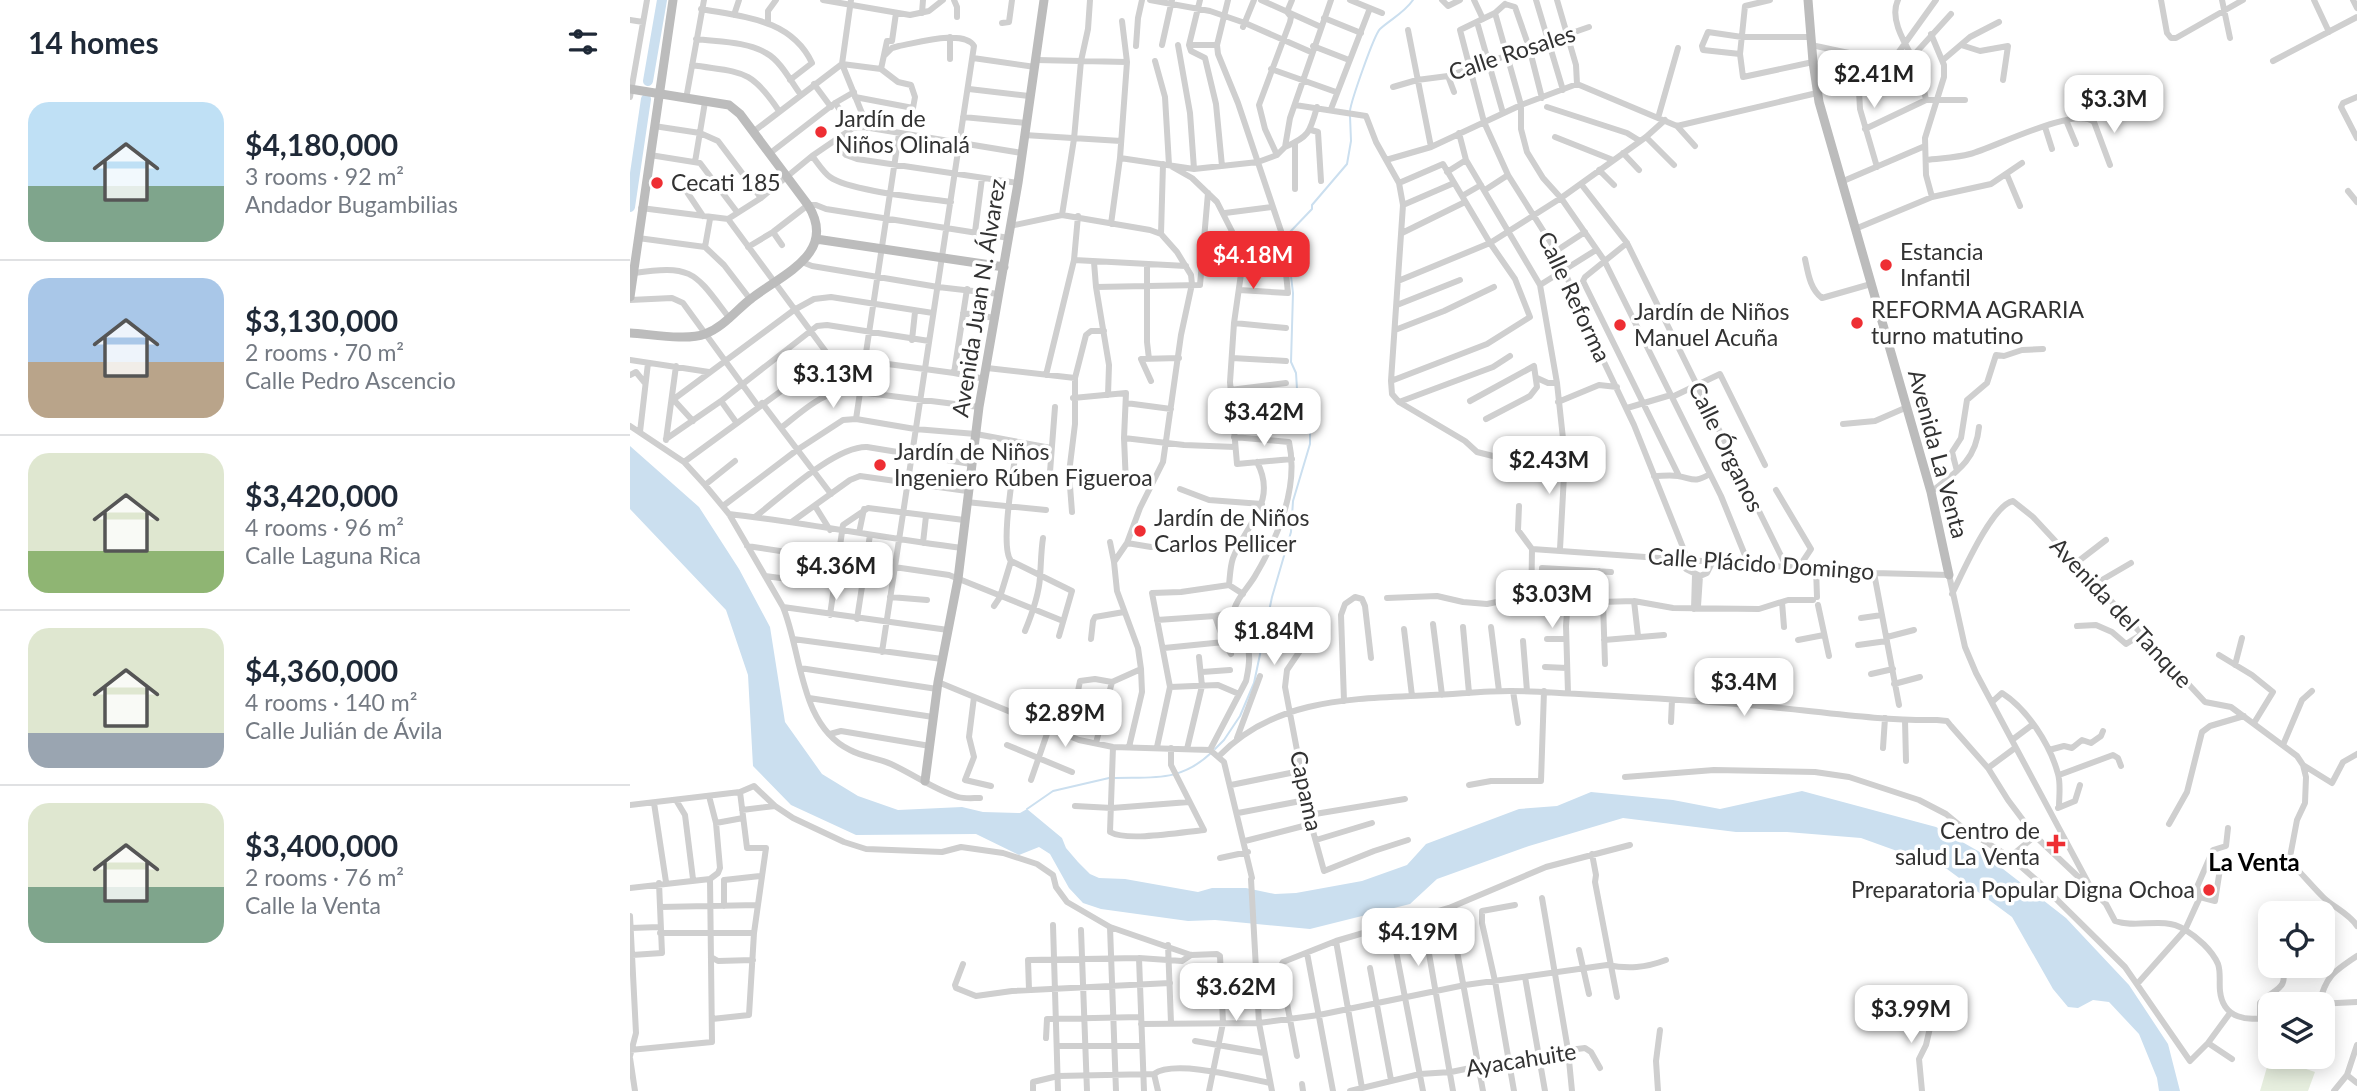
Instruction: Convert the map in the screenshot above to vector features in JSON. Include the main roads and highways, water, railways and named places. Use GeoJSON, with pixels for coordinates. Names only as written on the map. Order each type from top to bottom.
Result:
{"type":"FeatureCollection","features":[{"type":"Feature","properties":{"kind":"main road"},"geometry":{"type":"LineString","coordinates":[[630,298],[673,0]]}},
{"type":"Feature","properties":{"kind":"main road","name":"Avenida Juan N. Álvarez"},"geometry":{"type":"LineString","coordinates":[[925,781],[937,685],[958,579],[979,407],[1018,183],[1044,0]]}},
{"type":"Feature","properties":{"kind":"main road","name":"Avenida La Venta"},"geometry":{"type":"LineString","coordinates":[[1808,0],[1817,93],[1931,492],[1949,575]]}},
{"type":"Feature","properties":{"kind":"main road"},"geometry":{"type":"LineString","coordinates":[[630,333],[692,337],[706,334],[803,262],[810,254],[816,239],[815,222],[808,205],[740,114],[729,105],[660,93],[631,92]]}},
{"type":"Feature","properties":{"kind":"main road"},"geometry":{"type":"LineString","coordinates":[[816,239],[1004,267]]}},
{"type":"Feature","properties":{"kind":"water"},"geometry":{"type":"Polygon","coordinates":[[[630,446],[699,507],[739,569],[770,627],[785,722],[822,774],[858,796],[898,810],[962,807],[983,812],[1020,813],[1027,809],[1062,838],[1066,848],[1090,874],[1099,878],[1125,879],[1198,892],[1212,888],[1246,888],[1275,894],[1296,893],[1362,881],[1407,865],[1426,844],[1519,809],[1557,806],[1591,792],[1673,800],[1720,809],[1802,791],[1936,827],[1985,855],[2066,918],[2129,985],[2168,1044],[2180,1091],[2159,1091],[2157,1078],[2139,1034],[2109,1002],[2093,1000],[2078,1008],[2068,1007],[2053,989],[2012,917],[1947,869],[1861,838],[1787,832],[1736,832],[1623,818],[1529,846],[1437,879],[1410,904],[1310,929],[1215,920],[1188,921],[1101,909],[1083,903],[1069,888],[1050,854],[1039,847],[1019,855],[976,834],[856,835],[791,805],[753,766],[748,675],[726,610],[630,509],[630,446]]]}},
{"type":"Feature","properties":{"kind":"waterway"},"geometry":{"type":"LineString","coordinates":[[648,81],[662,0]]}},
{"type":"Feature","properties":{"kind":"waterway"},"geometry":{"type":"LineString","coordinates":[[1350,111],[1377,34],[1413,0]]}},
{"type":"Feature","properties":{"kind":"waterway"},"geometry":{"type":"LineString","coordinates":[[630,207],[646,99]]}},
{"type":"Feature","properties":{"kind":"waterway"},"geometry":{"type":"LineString","coordinates":[[1215,749],[1240,716],[1254,683],[1272,597],[1291,532],[1293,501],[1310,444],[1310,425],[1291,362],[1293,293],[1287,242],[1289,233],[1312,209],[1312,205],[1347,164],[1351,141],[1350,116]]}},
{"type":"Feature","properties":{"kind":"waterway"},"geometry":{"type":"LineString","coordinates":[[1115,778],[1166,776],[1188,769],[1211,753]]}},
{"type":"Feature","properties":{"kind":"waterway"},"geometry":{"type":"LineString","coordinates":[[1027,809],[1053,791],[1109,778]]}},
{"type":"Feature","properties":{"kind":"place","name":"Jardín de Niños Olinalá"},"geometry":{"type":"Point","coordinates":[821,132]}},
{"type":"Feature","properties":{"kind":"place","name":"Cecati 185"},"geometry":{"type":"Point","coordinates":[657,183]}},
{"type":"Feature","properties":{"kind":"place","name":"Estancia Infantil"},"geometry":{"type":"Point","coordinates":[1886,265]}},
{"type":"Feature","properties":{"kind":"place","name":"REFORMA AGRARIA turno matutino"},"geometry":{"type":"Point","coordinates":[1857,323]}},
{"type":"Feature","properties":{"kind":"place","name":"Jardín de Niños Manuel Acuña"},"geometry":{"type":"Point","coordinates":[1620,325]}},
{"type":"Feature","properties":{"kind":"place","name":"Jardín de Niños Ingeniero Rúben Figueroa"},"geometry":{"type":"Point","coordinates":[880,465]}},
{"type":"Feature","properties":{"kind":"place","name":"Jardín de Niños Carlos Pellicer"},"geometry":{"type":"Point","coordinates":[1140,531]}},
{"type":"Feature","properties":{"kind":"place","name":"Centro de salud La Venta"},"geometry":{"type":"Point","coordinates":[2056,844]}},
{"type":"Feature","properties":{"kind":"place","name":"Preparatoria Popular Digna Ochoa"},"geometry":{"type":"Point","coordinates":[2209,890]}},
{"type":"Feature","properties":{"kind":"district","name":"La Venta"},"geometry":{"type":"Point","coordinates":[2254,863]}}]}
